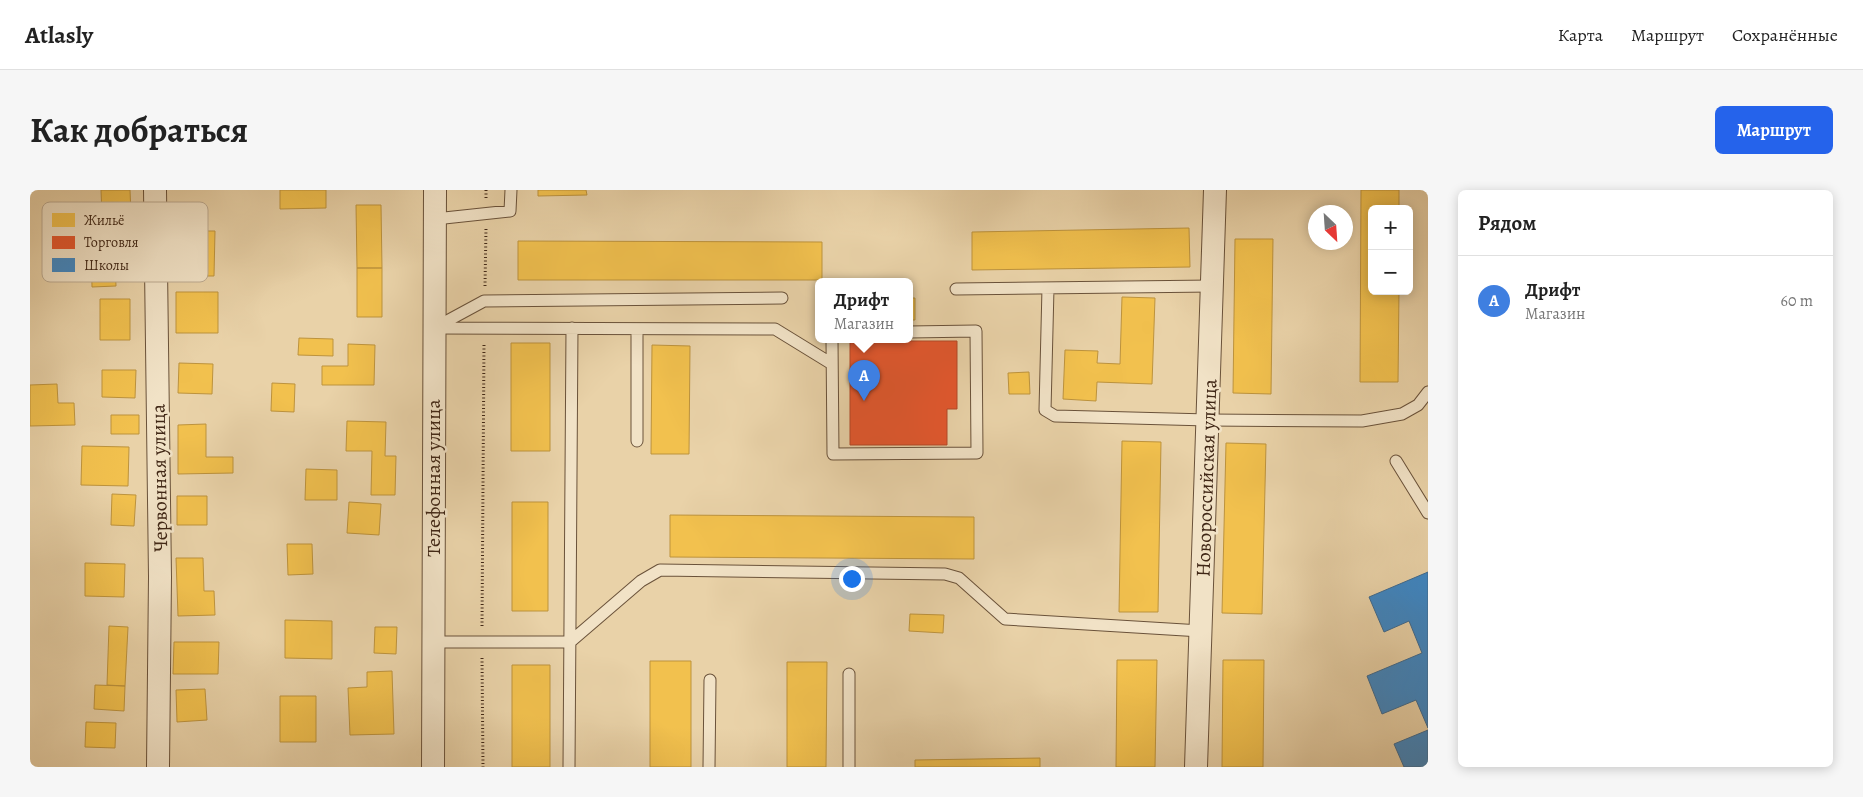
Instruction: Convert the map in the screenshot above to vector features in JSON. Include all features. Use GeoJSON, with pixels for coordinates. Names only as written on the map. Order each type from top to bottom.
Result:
{"type":"FeatureCollection","features":[{"type":"Feature","properties":{"kind":"street","name":"Телефонная улица"},"geometry":{"type":"LineString","coordinates":[[433,767],[435,190]]}},
{"type":"Feature","properties":{"kind":"street","name":"Новороссийская улица"},"geometry":{"type":"LineString","coordinates":[[1196,767],[1215,190]]}},
{"type":"Feature","properties":{"kind":"street","name":"Червонная улица"},"geometry":{"type":"LineString","coordinates":[[156,282],[160,577],[158,767]]}},
{"type":"Feature","properties":{"kind":"lane"},"geometry":{"type":"LineString","coordinates":[[435,219],[510,211],[511,190]]}},
{"type":"Feature","properties":{"kind":"lane"},"geometry":{"type":"LineString","coordinates":[[956,289],[1212,286]]}},
{"type":"Feature","properties":{"kind":"lane"},"geometry":{"type":"LineString","coordinates":[[1048,288],[1045,410],[1055,416],[1208,420],[1362,421],[1402,414],[1418,405],[1428,392]]}},
{"type":"Feature","properties":{"kind":"lane"},"geometry":{"type":"LineString","coordinates":[[434,328],[484,301],[782,298]]}},
{"type":"Feature","properties":{"kind":"lane"},"geometry":{"type":"LineString","coordinates":[[434,328],[775,329],[832,364]]}},
{"type":"Feature","properties":{"kind":"lane"},"geometry":{"type":"LineString","coordinates":[[569,767],[572,328]]}},
{"type":"Feature","properties":{"kind":"lane"},"geometry":{"type":"LineString","coordinates":[[637,329],[637,441]]}},
{"type":"Feature","properties":{"kind":"lane"},"geometry":{"type":"LineString","coordinates":[[832,343],[833,454],[977,453],[976,332],[913,332]]}},
{"type":"Feature","properties":{"kind":"lane"},"geometry":{"type":"LineString","coordinates":[[1396,461],[1428,513]]}},
{"type":"Feature","properties":{"kind":"lane"},"geometry":{"type":"LineString","coordinates":[[432,642],[570,642],[641,580],[660,570],[945,574],[959,578],[1005,619],[1201,631]]}},
{"type":"Feature","properties":{"kind":"lane"},"geometry":{"type":"LineString","coordinates":[[849,674],[849,767]]}},
{"type":"Feature","properties":{"kind":"lane"},"geometry":{"type":"LineString","coordinates":[[709,767],[710,680]]}},
{"type":"Feature","properties":{"kind":"path"},"geometry":{"type":"LineString","coordinates":[[484,301],[486,190]]}},
{"type":"Feature","properties":{"kind":"path"},"geometry":{"type":"LineString","coordinates":[[483,767],[484,329]]}},
{"type":"Feature","properties":{"kind":"building: Жильё"},"geometry":{"type":"Polygon","coordinates":[[[101,190],[130,190],[130,202],[101,202],[101,190]]]}},
{"type":"Feature","properties":{"kind":"building: Жильё"},"geometry":{"type":"Polygon","coordinates":[[[280,190],[326,190],[326,208],[280,209],[280,190]]]}},
{"type":"Feature","properties":{"kind":"building: Жильё"},"geometry":{"type":"Polygon","coordinates":[[[538,190],[586,190],[587,195],[538,196],[538,190]]]}},
{"type":"Feature","properties":{"kind":"building: Жильё"},"geometry":{"type":"Polygon","coordinates":[[[1361,190],[1399,190],[1399,205],[1368,205],[1368,295],[1399,295],[1398,382],[1360,382],[1361,190]]]}},
{"type":"Feature","properties":{"kind":"building: Жильё"},"geometry":{"type":"Polygon","coordinates":[[[356,205],[381,205],[382,268],[357,268],[356,205]]]}},
{"type":"Feature","properties":{"kind":"building: Жильё"},"geometry":{"type":"Polygon","coordinates":[[[1189,228],[1190,267],[972,270],[972,232],[1189,228]]]}},
{"type":"Feature","properties":{"kind":"building: Жильё"},"geometry":{"type":"Polygon","coordinates":[[[208,231],[215,231],[214,276],[208,276],[208,231]]]}},
{"type":"Feature","properties":{"kind":"building: Жильё"},"geometry":{"type":"Polygon","coordinates":[[[1235,239],[1273,239],[1271,394],[1233,393],[1235,239]]]}},
{"type":"Feature","properties":{"kind":"building: Жильё"},"geometry":{"type":"Polygon","coordinates":[[[518,241],[822,242],[822,278],[815,278],[815,280],[518,280],[518,241]]]}},
{"type":"Feature","properties":{"kind":"building: Жильё"},"geometry":{"type":"Polygon","coordinates":[[[357,268],[382,268],[382,317],[357,317],[357,268]]]}},
{"type":"Feature","properties":{"kind":"building: Жильё"},"geometry":{"type":"Polygon","coordinates":[[[92,282],[116,282],[116,286],[92,287],[92,282]]]}},
{"type":"Feature","properties":{"kind":"building: Жильё"},"geometry":{"type":"Polygon","coordinates":[[[176,292],[218,292],[218,333],[176,333],[176,292]]]}},
{"type":"Feature","properties":{"kind":"building: Жильё"},"geometry":{"type":"Polygon","coordinates":[[[1122,297],[1155,298],[1152,384],[1097,382],[1096,401],[1063,399],[1065,350],[1098,351],[1097,363],[1120,364],[1122,297]]]}},
{"type":"Feature","properties":{"kind":"building: Жильё"},"geometry":{"type":"Polygon","coordinates":[[[913,298],[915,298],[915,320],[913,320],[913,298]]]}},
{"type":"Feature","properties":{"kind":"building: Жильё"},"geometry":{"type":"Polygon","coordinates":[[[100,299],[130,299],[130,340],[100,340],[100,299]]]}},
{"type":"Feature","properties":{"kind":"building: Жильё"},"geometry":{"type":"Polygon","coordinates":[[[299,338],[333,339],[333,356],[298,355],[299,338]]]}},
{"type":"Feature","properties":{"kind":"building: Жильё"},"geometry":{"type":"Polygon","coordinates":[[[511,343],[550,343],[550,451],[511,451],[511,343]]]}},
{"type":"Feature","properties":{"kind":"building: Жильё"},"geometry":{"type":"Polygon","coordinates":[[[348,344],[375,345],[374,385],[322,385],[322,366],[348,366],[348,344]]]}},
{"type":"Feature","properties":{"kind":"building: Жильё"},"geometry":{"type":"Polygon","coordinates":[[[652,345],[690,346],[689,454],[651,454],[652,345]]]}},
{"type":"Feature","properties":{"kind":"building: Жильё"},"geometry":{"type":"Polygon","coordinates":[[[179,363],[213,364],[212,394],[178,393],[179,363]]]}},
{"type":"Feature","properties":{"kind":"building: Жильё"},"geometry":{"type":"Polygon","coordinates":[[[102,370],[136,370],[135,398],[102,397],[102,370]]]}},
{"type":"Feature","properties":{"kind":"building: Жильё"},"geometry":{"type":"Polygon","coordinates":[[[1029,372],[1030,394],[1009,394],[1008,373],[1029,372]]]}},
{"type":"Feature","properties":{"kind":"building: Жильё"},"geometry":{"type":"Polygon","coordinates":[[[272,383],[295,384],[294,412],[271,411],[272,383]]]}},
{"type":"Feature","properties":{"kind":"building: Жильё"},"geometry":{"type":"Polygon","coordinates":[[[57,384],[58,403],[74,403],[75,425],[30,426],[30,385],[57,384]]]}},
{"type":"Feature","properties":{"kind":"building: Жильё"},"geometry":{"type":"Polygon","coordinates":[[[111,415],[139,415],[139,434],[111,434],[111,415]]]}},
{"type":"Feature","properties":{"kind":"building: Жильё"},"geometry":{"type":"Polygon","coordinates":[[[347,421],[386,422],[385,456],[396,456],[395,495],[371,495],[372,451],[346,451],[347,421]]]}},
{"type":"Feature","properties":{"kind":"building: Жильё"},"geometry":{"type":"Polygon","coordinates":[[[206,424],[206,457],[233,457],[233,473],[178,474],[178,425],[206,424]]]}},
{"type":"Feature","properties":{"kind":"building: Жильё"},"geometry":{"type":"Polygon","coordinates":[[[1122,441],[1161,442],[1158,612],[1119,612],[1122,441]]]}},
{"type":"Feature","properties":{"kind":"building: Жильё"},"geometry":{"type":"Polygon","coordinates":[[[1226,443],[1266,444],[1262,614],[1222,613],[1226,443]]]}},
{"type":"Feature","properties":{"kind":"building: Жильё"},"geometry":{"type":"Polygon","coordinates":[[[82,446],[129,447],[128,486],[81,485],[82,446]]]}},
{"type":"Feature","properties":{"kind":"building: Жильё"},"geometry":{"type":"Polygon","coordinates":[[[306,469],[337,470],[337,500],[305,500],[306,469]]]}},
{"type":"Feature","properties":{"kind":"building: Жильё"},"geometry":{"type":"Polygon","coordinates":[[[112,494],[136,495],[134,526],[111,525],[112,494]]]}},
{"type":"Feature","properties":{"kind":"building: Жильё"},"geometry":{"type":"Polygon","coordinates":[[[177,496],[207,496],[207,525],[177,525],[177,496]]]}},
{"type":"Feature","properties":{"kind":"building: Жильё"},"geometry":{"type":"Polygon","coordinates":[[[349,502],[381,504],[379,535],[347,533],[349,502]]]}},
{"type":"Feature","properties":{"kind":"building: Жильё"},"geometry":{"type":"Polygon","coordinates":[[[512,502],[548,502],[548,611],[512,611],[512,502]]]}},
{"type":"Feature","properties":{"kind":"building: Жильё"},"geometry":{"type":"Polygon","coordinates":[[[670,515],[974,517],[974,559],[670,557],[670,515]]]}},
{"type":"Feature","properties":{"kind":"building: Жильё"},"geometry":{"type":"Polygon","coordinates":[[[287,544],[312,544],[313,574],[288,575],[287,544]]]}},
{"type":"Feature","properties":{"kind":"building: Жильё"},"geometry":{"type":"Polygon","coordinates":[[[176,558],[203,558],[204,591],[214,591],[215,615],[178,616],[176,558]]]}},
{"type":"Feature","properties":{"kind":"building: Жильё"},"geometry":{"type":"Polygon","coordinates":[[[85,563],[125,564],[124,597],[85,596],[85,563]]]}},
{"type":"Feature","properties":{"kind":"building: Жильё"},"geometry":{"type":"Polygon","coordinates":[[[910,614],[944,615],[943,633],[909,631],[910,614]]]}},
{"type":"Feature","properties":{"kind":"building: Жильё"},"geometry":{"type":"Polygon","coordinates":[[[285,620],[332,621],[332,659],[285,658],[285,620]]]}},
{"type":"Feature","properties":{"kind":"building: Жильё"},"geometry":{"type":"Polygon","coordinates":[[[109,626],[128,627],[125,686],[107,685],[109,626]]]}},
{"type":"Feature","properties":{"kind":"building: Жильё"},"geometry":{"type":"Polygon","coordinates":[[[375,627],[397,627],[396,654],[374,653],[375,627]]]}},
{"type":"Feature","properties":{"kind":"building: Жильё"},"geometry":{"type":"Polygon","coordinates":[[[174,642],[219,642],[218,674],[173,674],[174,642]]]}},
{"type":"Feature","properties":{"kind":"building: Жильё"},"geometry":{"type":"Polygon","coordinates":[[[1117,660],[1157,660],[1155,767],[1116,767],[1117,660]]]}},
{"type":"Feature","properties":{"kind":"building: Жильё"},"geometry":{"type":"Polygon","coordinates":[[[1223,660],[1264,660],[1263,767],[1222,767],[1223,660]]]}},
{"type":"Feature","properties":{"kind":"building: Жильё"},"geometry":{"type":"Polygon","coordinates":[[[650,661],[691,661],[691,767],[650,767],[650,661]]]}},
{"type":"Feature","properties":{"kind":"building: Жильё"},"geometry":{"type":"Polygon","coordinates":[[[787,662],[827,662],[826,767],[787,767],[787,662]]]}},
{"type":"Feature","properties":{"kind":"building: Жильё"},"geometry":{"type":"Polygon","coordinates":[[[512,665],[550,665],[550,767],[512,767],[512,665]]]}},
{"type":"Feature","properties":{"kind":"building: Жильё"},"geometry":{"type":"Polygon","coordinates":[[[392,671],[394,734],[350,735],[348,688],[367,687],[367,672],[392,671]]]}},
{"type":"Feature","properties":{"kind":"building: Жильё"},"geometry":{"type":"Polygon","coordinates":[[[95,685],[125,686],[124,711],[94,709],[95,685]]]}},
{"type":"Feature","properties":{"kind":"building: Жильё"},"geometry":{"type":"Polygon","coordinates":[[[205,689],[207,720],[177,722],[176,690],[205,689]]]}},
{"type":"Feature","properties":{"kind":"building: Жильё"},"geometry":{"type":"Polygon","coordinates":[[[280,696],[316,696],[316,742],[280,742],[280,696]]]}},
{"type":"Feature","properties":{"kind":"building: Жильё"},"geometry":{"type":"Polygon","coordinates":[[[86,722],[116,723],[115,748],[85,747],[86,722]]]}},
{"type":"Feature","properties":{"kind":"building: Жильё"},"geometry":{"type":"Polygon","coordinates":[[[1040,758],[1040,767],[915,767],[915,760],[1040,758]]]}},
{"type":"Feature","properties":{"kind":"building: Торговля"},"geometry":{"type":"Polygon","coordinates":[[[957,341],[957,409],[947,409],[947,445],[850,445],[850,343],[957,341]]]}},
{"type":"Feature","properties":{"kind":"building: Школы"},"geometry":{"type":"Polygon","coordinates":[[[1428,572],[1428,728],[1416,700],[1382,714],[1367,676],[1422,653],[1409,621],[1384,632],[1369,597],[1428,572]]]}},
{"type":"Feature","properties":{"kind":"building: Школы"},"geometry":{"type":"Polygon","coordinates":[[[1428,730],[1428,767],[1404,767],[1394,744],[1428,730]]]}},
{"type":"Feature","properties":{"kind":"place","name":"Дрифт"},"geometry":{"type":"Point","coordinates":[864,401]}}]}
